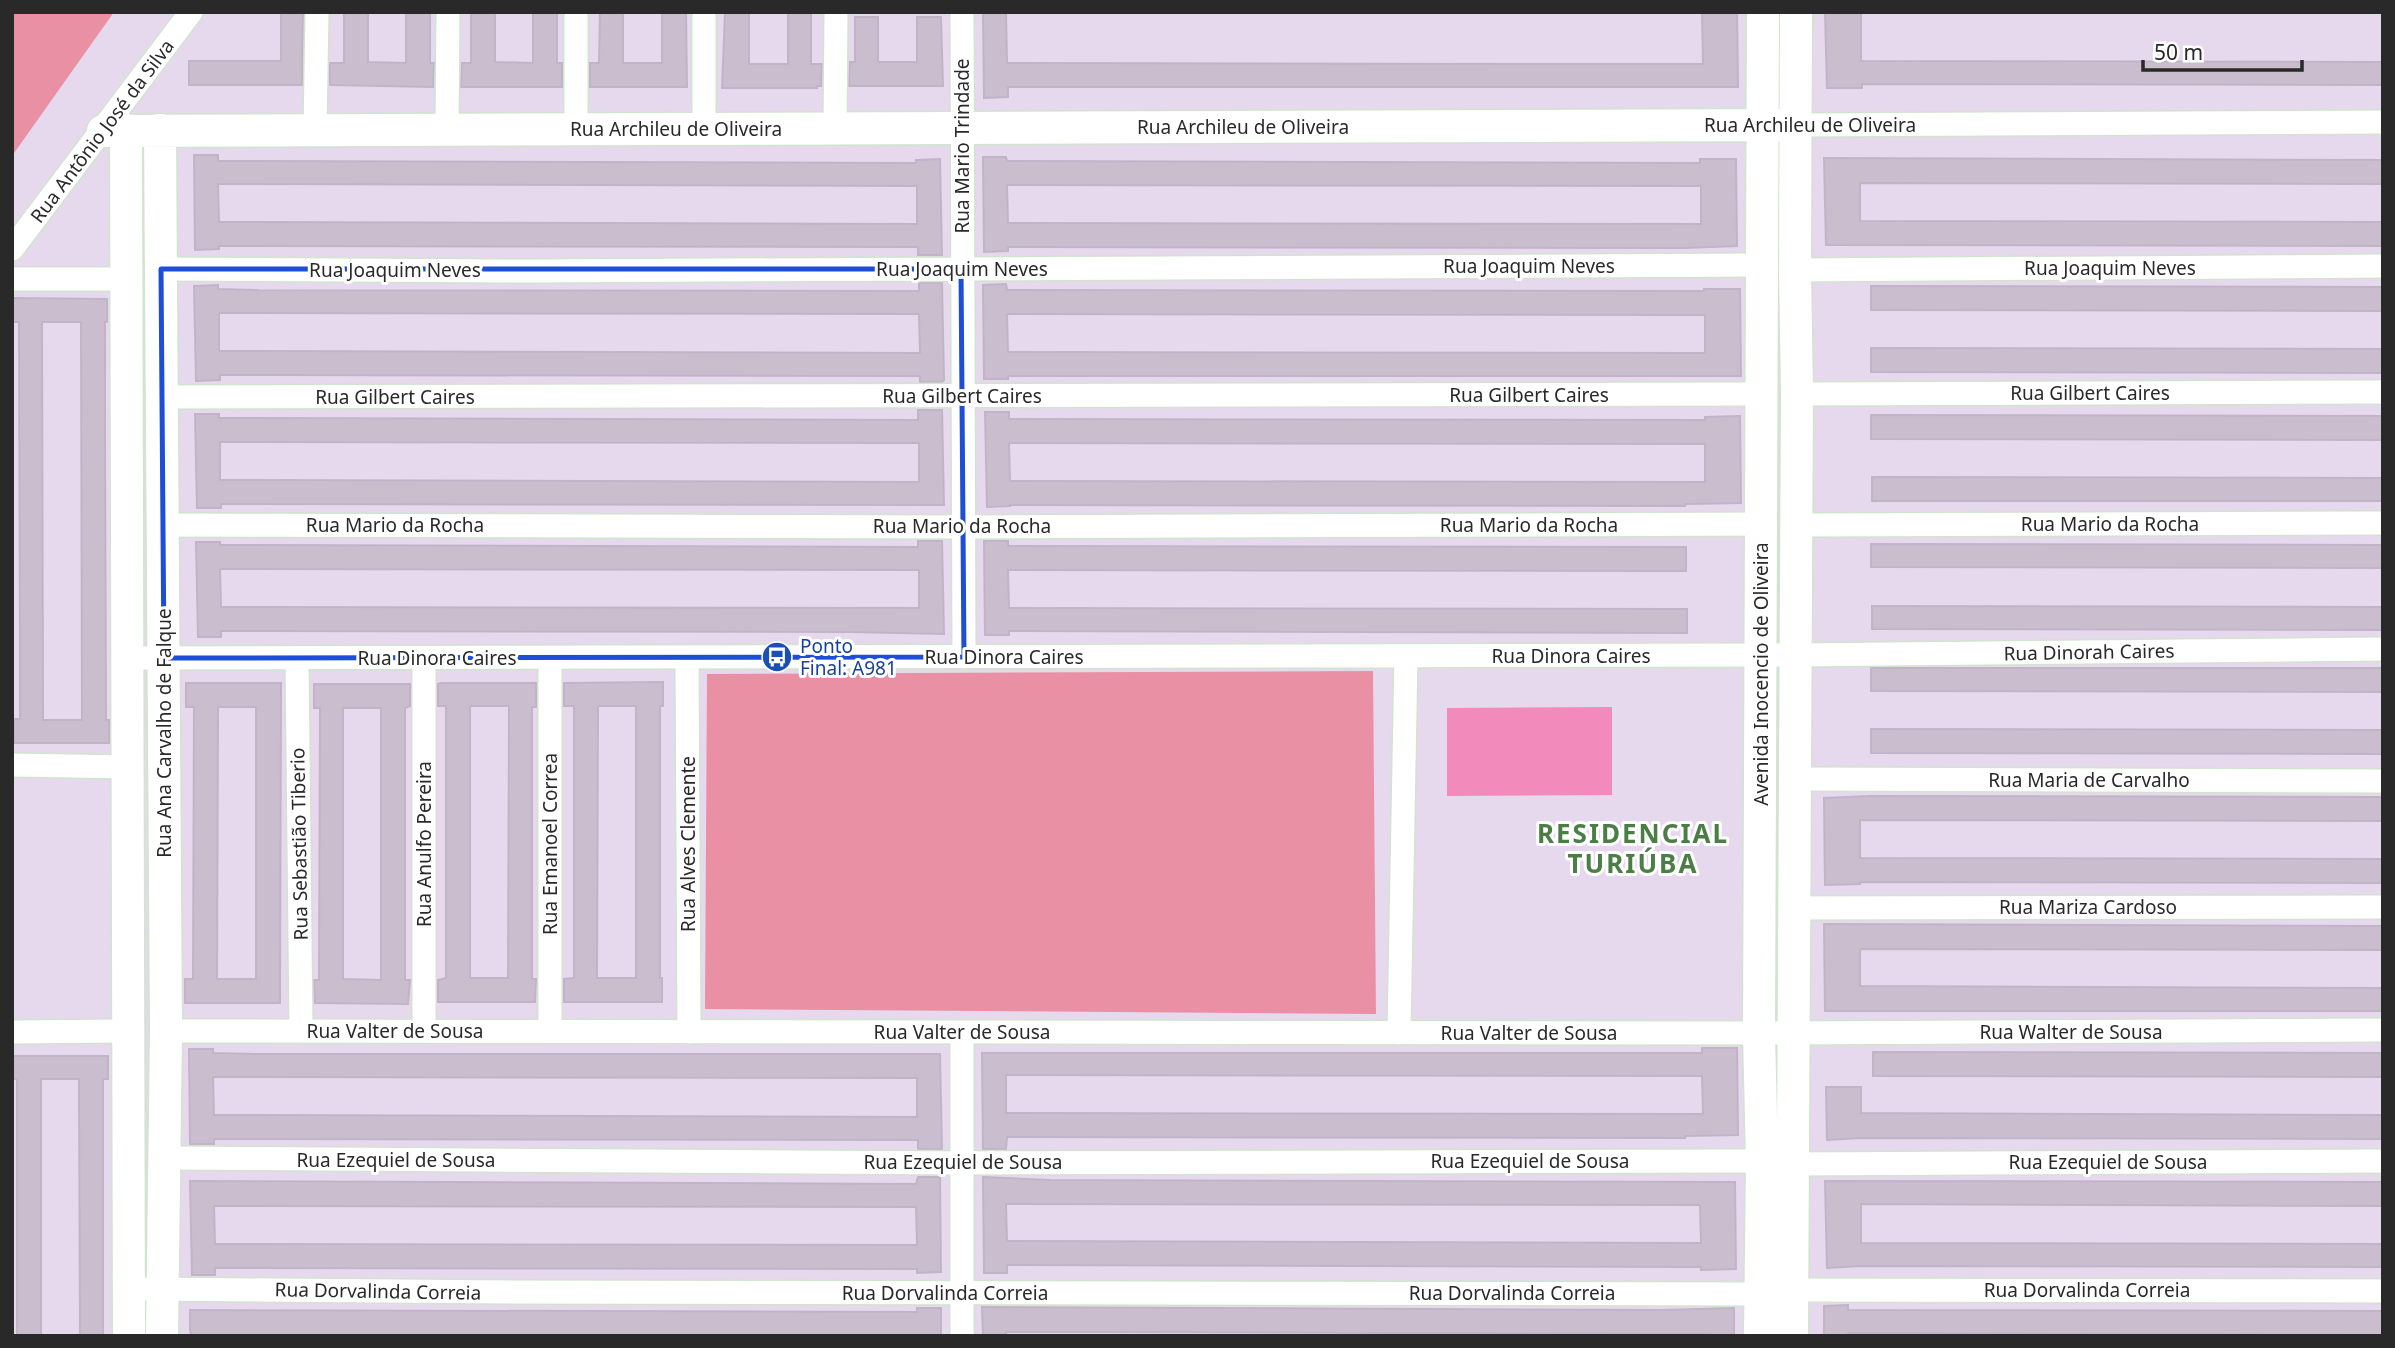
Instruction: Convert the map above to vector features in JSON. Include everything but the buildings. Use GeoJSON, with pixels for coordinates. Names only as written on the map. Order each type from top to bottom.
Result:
{"type":"FeatureCollection","features":[{"type":"Feature","properties":{"kind":"street","name":"Rua Antônio José da Silva"},"geometry":{"type":"LineString","coordinates":[[12,249],[114,131],[191,12]]}},
{"type":"Feature","properties":{"kind":"street"},"geometry":{"type":"LineString","coordinates":[[315,130],[317,12]]}},
{"type":"Feature","properties":{"kind":"street"},"geometry":{"type":"LineString","coordinates":[[447,129],[448,12]]}},
{"type":"Feature","properties":{"kind":"street"},"geometry":{"type":"LineString","coordinates":[[576,12],[576,129]]}},
{"type":"Feature","properties":{"kind":"street"},"geometry":{"type":"LineString","coordinates":[[704,12],[704,129]]}},
{"type":"Feature","properties":{"kind":"street"},"geometry":{"type":"LineString","coordinates":[[835,128],[836,12]]}},
{"type":"Feature","properties":{"kind":"street","name":"Rua Mario Trindade"},"geometry":{"type":"LineString","coordinates":[[962,12],[964,657]]}},
{"type":"Feature","properties":{"kind":"street","name":"Avenida Inocencio de Oliveira"},"geometry":{"type":"LineString","coordinates":[[1763,12],[1759,1034],[1792,1290],[1792,1336]]}},
{"type":"Feature","properties":{"kind":"street","name":"Avenida Inocencio de Oliveira"},"geometry":{"type":"LineString","coordinates":[[1760,1336],[1760,1294],[1793,1033],[1797,394],[1796,12]]}},
{"type":"Feature","properties":{"kind":"street","name":"Rua Archileu de Oliveira"},"geometry":{"type":"LineString","coordinates":[[114,131],[2383,122]]}},
{"type":"Feature","properties":{"kind":"street","name":"Rua Ana Carvalho de Falque"},"geometry":{"type":"LineString","coordinates":[[160,130],[166,1031],[162,1336]]}},
{"type":"Feature","properties":{"kind":"street","name":"Rua Ana Carvalho de Falque"},"geometry":{"type":"LineString","coordinates":[[114,131],[127,279],[129,1336]]}},
{"type":"Feature","properties":{"kind":"street","name":"Rua Joaquim Neves"},"geometry":{"type":"LineString","coordinates":[[161,269],[1763,265]]}},
{"type":"Feature","properties":{"kind":"street","name":"Rua Joaquim Neves"},"geometry":{"type":"LineString","coordinates":[[1795,270],[2383,266]]}},
{"type":"Feature","properties":{"kind":"street"},"geometry":{"type":"LineString","coordinates":[[12,279],[127,279]]}},
{"type":"Feature","properties":{"kind":"street","name":"Rua Gilbert Caires"},"geometry":{"type":"LineString","coordinates":[[1797,394],[2383,391]]}},
{"type":"Feature","properties":{"kind":"street","name":"Rua Gilbert Caires"},"geometry":{"type":"LineString","coordinates":[[162,397],[1762,394]]}},
{"type":"Feature","properties":{"kind":"street","name":"Rua Mario da Rocha"},"geometry":{"type":"LineString","coordinates":[[1795,525],[2383,523]]}},
{"type":"Feature","properties":{"kind":"street","name":"Rua Mario da Rocha"},"geometry":{"type":"LineString","coordinates":[[162,525],[963,527],[1762,524]]}},
{"type":"Feature","properties":{"kind":"street","name":"Rua Dinorah Caires"},"geometry":{"type":"LineString","coordinates":[[1795,655],[2383,649]]}},
{"type":"Feature","properties":{"kind":"street","name":"Rua Dinora Caires"},"geometry":{"type":"LineString","coordinates":[[128,658],[1795,655]]}},
{"type":"Feature","properties":{"kind":"street"},"geometry":{"type":"LineString","coordinates":[[1399,1033],[1406,656]]}},
{"type":"Feature","properties":{"kind":"street","name":"Rua Anulfo Pereira"},"geometry":{"type":"LineString","coordinates":[[424,657],[424,1031]]}},
{"type":"Feature","properties":{"kind":"street","name":"Rua Emanoel Correa"},"geometry":{"type":"LineString","coordinates":[[550,657],[550,1031]]}},
{"type":"Feature","properties":{"kind":"street","name":"Rua Alves Clemente"},"geometry":{"type":"LineString","coordinates":[[687,657],[689,1032]]}},
{"type":"Feature","properties":{"kind":"street","name":"Rua Sebastião Tiberio"},"geometry":{"type":"LineString","coordinates":[[297,658],[301,1031]]}},
{"type":"Feature","properties":{"kind":"street"},"geometry":{"type":"LineString","coordinates":[[12,765],[129,767]]}},
{"type":"Feature","properties":{"kind":"street","name":"Rua Maria de Carvalho"},"geometry":{"type":"LineString","coordinates":[[1795,779],[2383,781]]}},
{"type":"Feature","properties":{"kind":"street","name":"Rua Mariza Cardoso"},"geometry":{"type":"LineString","coordinates":[[1794,908],[2383,906]]}},
{"type":"Feature","properties":{"kind":"street","name":"Rua Walter de Sousa"},"geometry":{"type":"LineString","coordinates":[[1759,1034],[2383,1030]]}},
{"type":"Feature","properties":{"kind":"street"},"geometry":{"type":"LineString","coordinates":[[12,1032],[130,1031]]}},
{"type":"Feature","properties":{"kind":"street","name":"Rua Valter de Sousa"},"geometry":{"type":"LineString","coordinates":[[166,1031],[1759,1034]]}},
{"type":"Feature","properties":{"kind":"street"},"geometry":{"type":"LineString","coordinates":[[962,1032],[962,1336]]}},
{"type":"Feature","properties":{"kind":"street","name":"Rua Ezequiel de Sousa"},"geometry":{"type":"LineString","coordinates":[[165,1158],[962,1163],[2383,1161]]}},
{"type":"Feature","properties":{"kind":"street","name":"Rua Dorvalinda Correia"},"geometry":{"type":"LineString","coordinates":[[129,1288],[514,1293],[1760,1294]]}},
{"type":"Feature","properties":{"kind":"street","name":"Rua Dorvalinda Correia"},"geometry":{"type":"LineString","coordinates":[[1792,1290],[2383,1291]]}},
{"type":"Feature","properties":{"kind":"highlighted area"},"geometry":{"type":"Polygon","coordinates":[[[161,269],[961,269],[964,657],[164,658],[161,269]]]}},
{"type":"Feature","properties":{"kind":"shaded area"},"geometry":{"type":"Polygon","coordinates":[[[12,12],[114,12],[12,156],[12,12]]]}},
{"type":"Feature","properties":{"kind":"shaded area"},"geometry":{"type":"Polygon","coordinates":[[[1373,671],[1376,1014],[705,1009],[707,674],[1373,671]]]}},
{"type":"Feature","properties":{"kind":"shaded area"},"geometry":{"type":"Polygon","coordinates":[[[1612,707],[1612,795],[1447,796],[1447,708],[1612,707]]]}},
{"type":"Feature","properties":{"kind":"place","name":"Ponto Final: A981"},"geometry":{"type":"Point","coordinates":[777,657]}},
{"type":"Feature","properties":{"kind":"district","name":"RESIDENCIAL TURIÚBA"},"geometry":{"type":"Point","coordinates":[1633,849]}}]}
